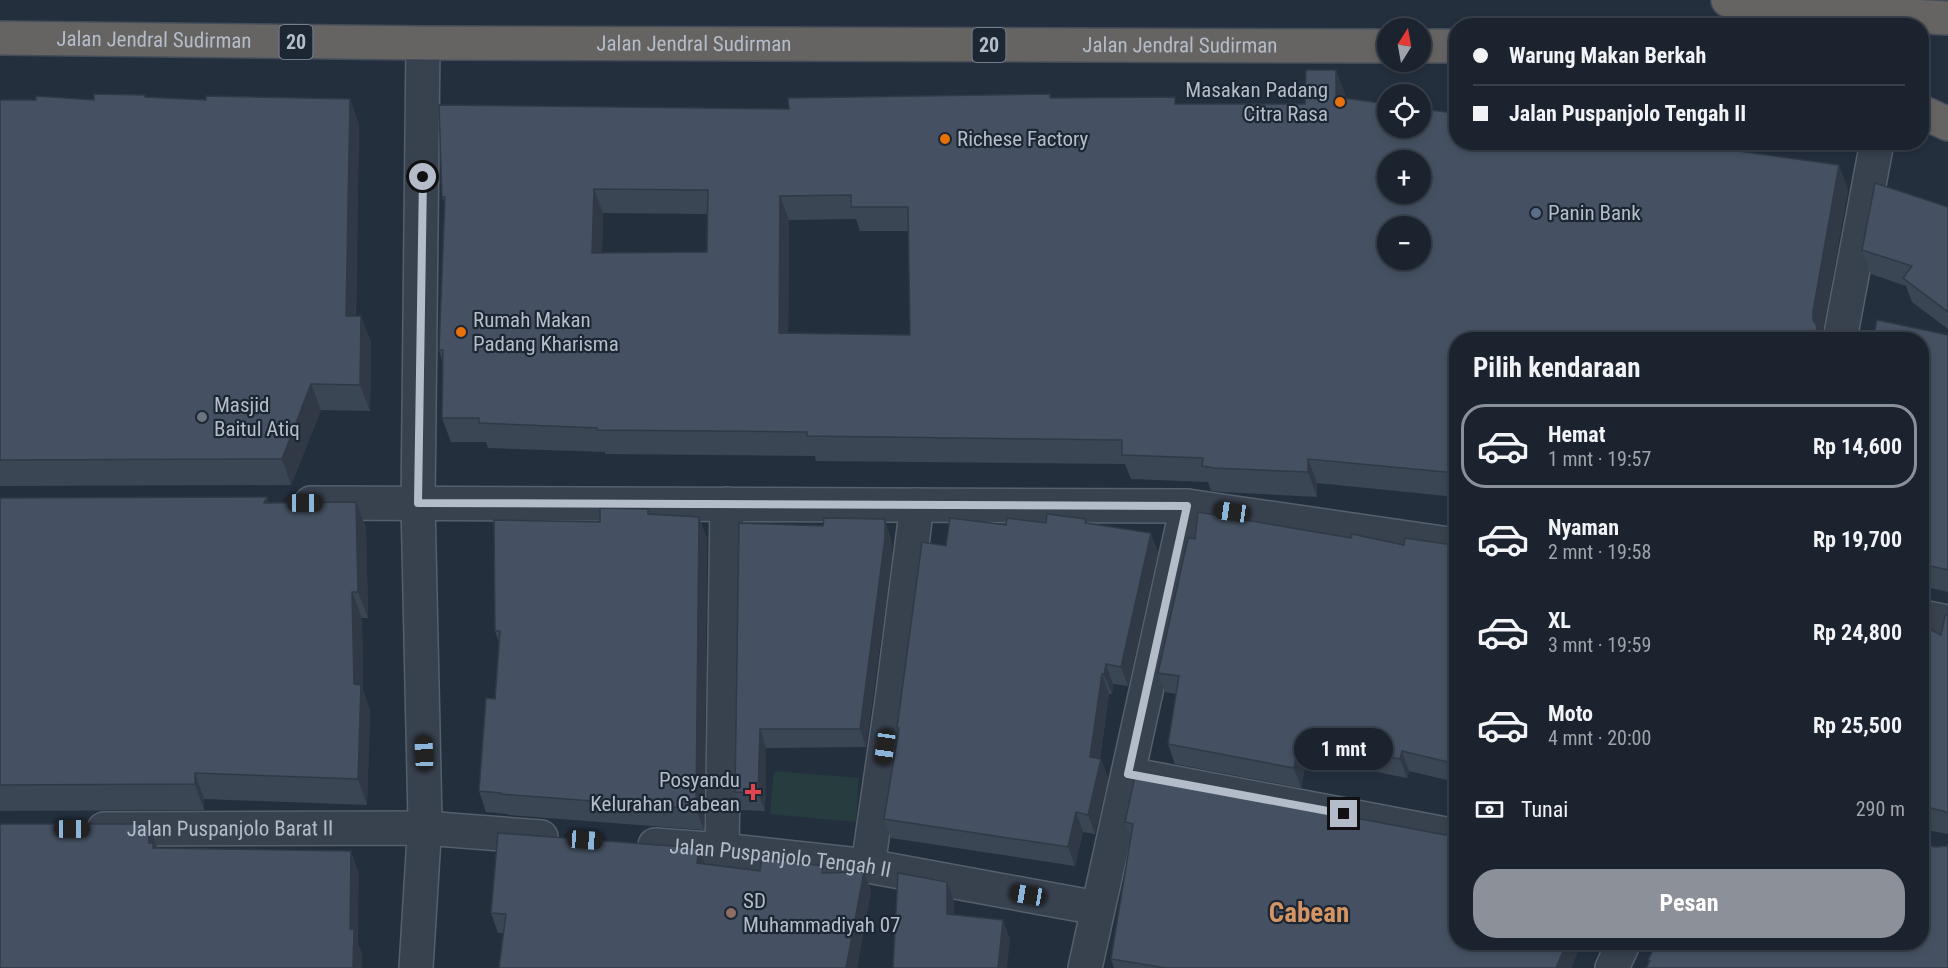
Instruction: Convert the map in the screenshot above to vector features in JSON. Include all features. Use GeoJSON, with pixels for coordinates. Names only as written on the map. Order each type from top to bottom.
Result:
{"type":"FeatureCollection","features":[{"type":"Feature","properties":{"kind":"highway"},"geometry":{"type":"LineString","coordinates":[[1728,0],[1848,13],[1948,18]]}},
{"type":"Feature","properties":{"kind":"highway","name":"Jalan Jendral Sudirman"},"geometry":{"type":"LineString","coordinates":[[0,38],[423,43],[1377,46]]}},
{"type":"Feature","properties":{"kind":"highway"},"geometry":{"type":"LineString","coordinates":[[1431,46],[1449,46]]}},
{"type":"Feature","properties":{"kind":"highway"},"geometry":{"type":"LineString","coordinates":[[1929,115],[1948,124]]}},
{"type":"Feature","properties":{"kind":"street"},"geometry":{"type":"LineString","coordinates":[[416,968],[424,828],[418,503],[423,43]]}},
{"type":"Feature","properties":{"kind":"street"},"geometry":{"type":"LineString","coordinates":[[1841,332],[1875,150]]}},
{"type":"Feature","properties":{"kind":"street"},"geometry":{"type":"LineString","coordinates":[[281,504],[1187,506],[1449,544]]}},
{"type":"Feature","properties":{"kind":"street"},"geometry":{"type":"LineString","coordinates":[[722,850],[727,504]]}},
{"type":"Feature","properties":{"kind":"street"},"geometry":{"type":"LineString","coordinates":[[868,866],[917,505]]}},
{"type":"Feature","properties":{"kind":"street"},"geometry":{"type":"LineString","coordinates":[[1085,968],[1187,506]]}},
{"type":"Feature","properties":{"kind":"street"},"geometry":{"type":"LineString","coordinates":[[1929,618],[1948,622]]}},
{"type":"Feature","properties":{"kind":"street"},"geometry":{"type":"LineString","coordinates":[[1128,774],[1449,835]]}},
{"type":"Feature","properties":{"kind":"street"},"geometry":{"type":"LineString","coordinates":[[424,828],[567,838]]}},
{"type":"Feature","properties":{"kind":"street","name":"Jalan Puspanjolo Barat II"},"geometry":{"type":"LineString","coordinates":[[72,829],[424,828]]}},
{"type":"Feature","properties":{"kind":"street","name":"Jalan Puspanjolo Tengah II"},"geometry":{"type":"LineString","coordinates":[[627,843],[722,850],[868,866],[1097,908]]}},
{"type":"Feature","properties":{"kind":"street"},"geometry":{"type":"LineString","coordinates":[[1612,968],[1620,950]]}},
{"type":"Feature","properties":{"kind":"green space"},"geometry":{"type":"Polygon","coordinates":[[[774,771],[859,778],[856,822],[770,814],[774,771]]]}},
{"type":"Feature","properties":{"kind":"building"},"geometry":{"type":"Polygon","coordinates":[[[1306,70],[1336,70],[1336,97],[1377,103],[1377,138],[1431,138],[1431,110],[1449,112],[1449,150],[1731,150],[1839,165],[1813,311],[1816,332],[1449,332],[1449,472],[1308,459],[1308,472],[1214,468],[1202,466],[1203,458],[1122,455],[1122,440],[807,436],[807,432],[597,430],[597,428],[479,423],[479,418],[442,418],[443,350],[439,350],[445,197],[442,197],[439,105],[789,109],[788,98],[1050,94],[1050,98],[1175,97],[1175,104],[1305,104],[1306,70]],[[594,189],[592,253],[707,252],[708,190],[594,189]],[[851,195],[780,196],[779,333],[910,335],[908,207],[851,207],[851,195]]]}},
{"type":"Feature","properties":{"kind":"building"},"geometry":{"type":"Polygon","coordinates":[[[94,94],[206,100],[206,96],[350,99],[346,316],[361,316],[360,385],[311,384],[282,459],[0,460],[0,100],[36,100],[36,96],[94,100],[94,94]]]}},
{"type":"Feature","properties":{"kind":"building"},"geometry":{"type":"Polygon","coordinates":[[[1875,183],[1948,207],[1948,312],[1903,278],[1912,266],[1862,250],[1875,183]]]}},
{"type":"Feature","properties":{"kind":"building"},"geometry":{"type":"Polygon","coordinates":[[[1877,320],[1948,335],[1948,570],[1929,566],[1929,332],[1874,332],[1877,320]]]}},
{"type":"Feature","properties":{"kind":"building"},"geometry":{"type":"Polygon","coordinates":[[[267,497],[264,503],[356,502],[358,592],[352,592],[354,684],[361,685],[358,779],[195,773],[195,784],[0,785],[0,498],[267,497]]]}},
{"type":"Feature","properties":{"kind":"building"},"geometry":{"type":"Polygon","coordinates":[[[600,508],[648,509],[648,514],[699,517],[696,809],[479,791],[486,698],[495,699],[500,631],[495,631],[494,520],[600,522],[600,508]]]}},
{"type":"Feature","properties":{"kind":"building"},"geometry":{"type":"Polygon","coordinates":[[[1198,512],[1351,538],[1352,534],[1404,545],[1405,538],[1449,544],[1449,762],[1402,751],[1400,759],[1325,744],[1323,752],[1298,747],[1294,768],[1168,744],[1179,676],[1158,673],[1188,538],[1195,539],[1198,512]]]}},
{"type":"Feature","properties":{"kind":"building"},"geometry":{"type":"Polygon","coordinates":[[[1047,514],[1086,519],[1085,523],[1151,533],[1121,667],[1106,664],[1104,675],[1102,674],[1090,757],[1101,759],[1088,815],[1076,812],[1068,847],[884,819],[899,728],[897,728],[922,542],[946,546],[950,518],[1006,525],[1007,518],[1046,523],[1047,514]]]}},
{"type":"Feature","properties":{"kind":"building"},"geometry":{"type":"Polygon","coordinates":[[[824,518],[885,519],[885,538],[860,729],[760,729],[758,793],[735,792],[739,523],[823,526],[824,518]]]}},
{"type":"Feature","properties":{"kind":"building"},"geometry":{"type":"Polygon","coordinates":[[[1948,614],[1948,813],[1929,808],[1929,629],[1941,635],[1945,616],[1948,614]]]}},
{"type":"Feature","properties":{"kind":"building"},"geometry":{"type":"Polygon","coordinates":[[[1135,776],[1449,834],[1449,950],[1564,950],[1556,968],[1166,968],[1111,959],[1133,824],[1125,822],[1135,776]]]}},
{"type":"Feature","properties":{"kind":"building"},"geometry":{"type":"Polygon","coordinates":[[[0,824],[148,824],[149,843],[153,843],[153,848],[351,851],[350,929],[354,929],[353,968],[0,968],[0,824]]]}},
{"type":"Feature","properties":{"kind":"building"},"geometry":{"type":"Polygon","coordinates":[[[498,833],[699,848],[697,863],[760,871],[762,857],[823,866],[822,873],[864,872],[846,968],[499,968],[506,914],[491,913],[498,833]]]}},
{"type":"Feature","properties":{"kind":"building"},"geometry":{"type":"Polygon","coordinates":[[[1948,845],[1948,968],[1646,968],[1650,961],[1648,960],[1653,950],[1929,950],[1929,846],[1948,845]]]}},
{"type":"Feature","properties":{"kind":"building"},"geometry":{"type":"Polygon","coordinates":[[[898,873],[947,882],[947,914],[1003,920],[998,968],[893,968],[898,873]]]}},
{"type":"Feature","properties":{"kind":"place","name":"Masakan Padang Citra Rasa"},"geometry":{"type":"Point","coordinates":[1340,102]}},
{"type":"Feature","properties":{"kind":"place","name":"Richese Factory"},"geometry":{"type":"Point","coordinates":[945,139]}},
{"type":"Feature","properties":{"kind":"place","name":"Panin Bank"},"geometry":{"type":"Point","coordinates":[1536,213]}},
{"type":"Feature","properties":{"kind":"place","name":"Rumah Makan Padang Kharisma"},"geometry":{"type":"Point","coordinates":[461,332]}},
{"type":"Feature","properties":{"kind":"place","name":"Masjid Baitul Atiq"},"geometry":{"type":"Point","coordinates":[202,417]}},
{"type":"Feature","properties":{"kind":"place","name":"Posyandu Kelurahan Cabean"},"geometry":{"type":"Point","coordinates":[753,792]}},
{"type":"Feature","properties":{"kind":"place","name":"SD Muhammadiyah 07"},"geometry":{"type":"Point","coordinates":[731,913]}},
{"type":"Feature","properties":{"kind":"district","name":"Cabean"},"geometry":{"type":"Point","coordinates":[1309,913]}},
{"type":"Feature","properties":{"kind":"route"},"geometry":{"type":"LineString","coordinates":[[423,177],[418,503],[1187,506],[1128,774],[1344,814]]}}]}
